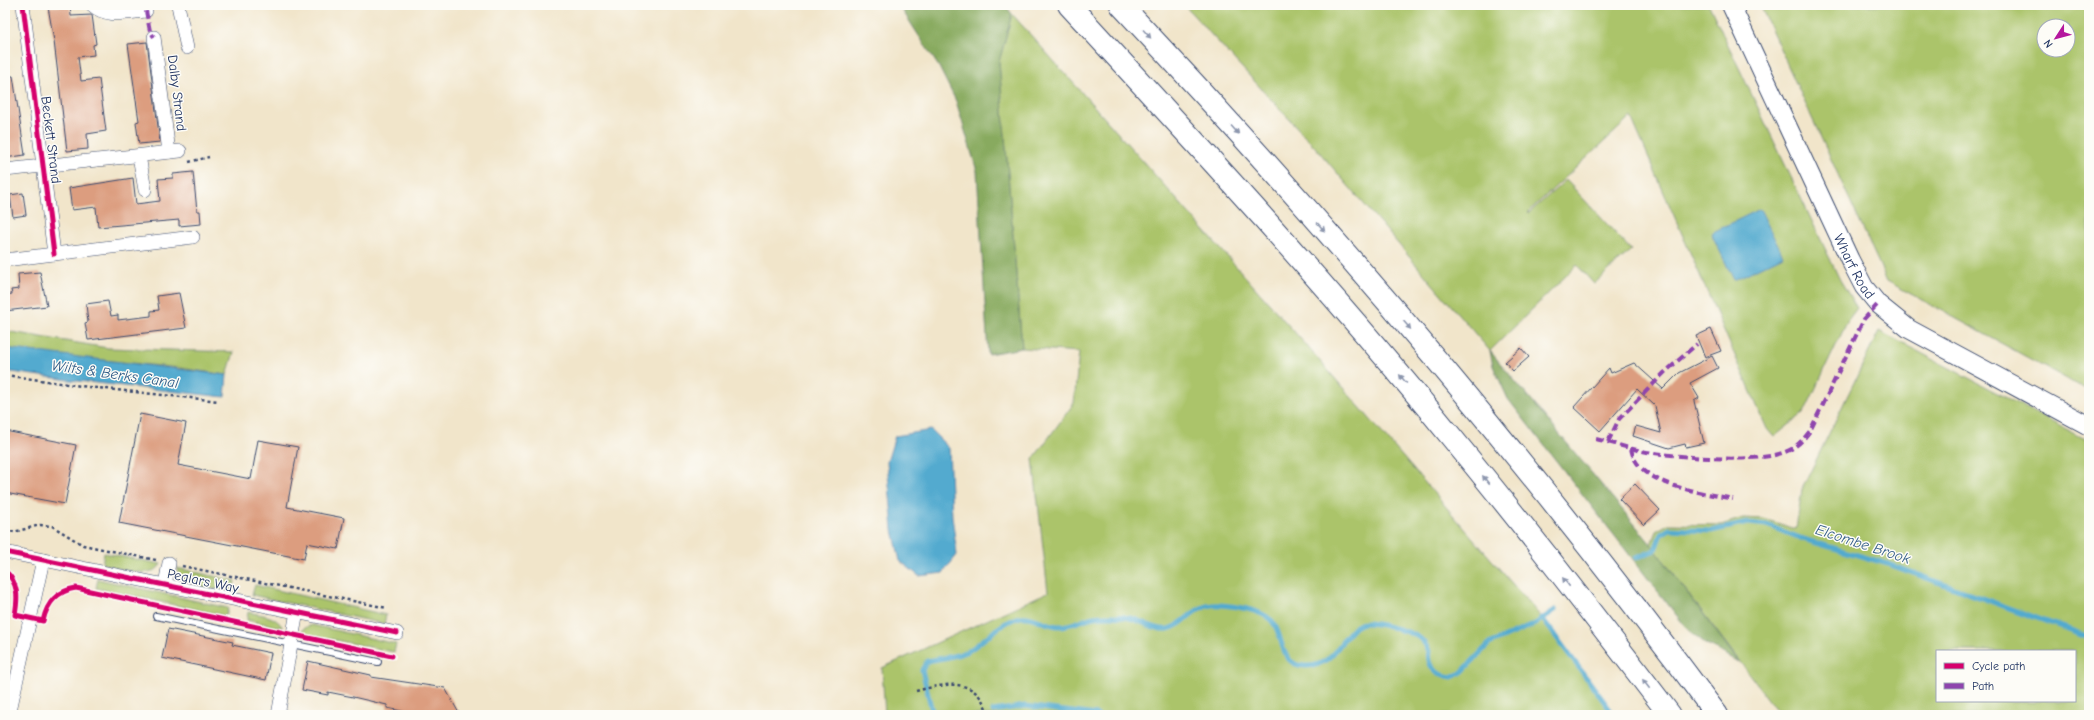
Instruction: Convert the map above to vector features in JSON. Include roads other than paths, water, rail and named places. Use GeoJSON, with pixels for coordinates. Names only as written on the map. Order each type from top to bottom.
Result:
{"type":"FeatureCollection","features":[{"type":"Feature","properties":{"kind":"highway"},"geometry":{"type":"LineString","coordinates":[[1069,5],[1234,184],[1458,444],[1670,715]]}},
{"type":"Feature","properties":{"kind":"highway"},"geometry":{"type":"LineString","coordinates":[[1121,5],[1264,162],[1485,415],[1642,614],[1717,715]]}},
{"type":"Feature","properties":{"kind":"main road","name":"Wharf Road"},"geometry":{"type":"LineString","coordinates":[[1731,5],[1850,260],[1864,287],[1878,304],[1909,329],[2089,426]]}},
{"type":"Feature","properties":{"kind":"street","name":"Beckett Strand"},"geometry":{"type":"LineString","coordinates":[[23,5],[54,254]]}},
{"type":"Feature","properties":{"kind":"street"},"geometry":{"type":"LineString","coordinates":[[92,5],[98,10],[109,14],[146,11]]}},
{"type":"Feature","properties":{"kind":"street"},"geometry":{"type":"LineString","coordinates":[[178,5],[187,48]]}},
{"type":"Feature","properties":{"kind":"street","name":"Dalby Strand"},"geometry":{"type":"LineString","coordinates":[[5,170],[174,152],[154,37]]}},
{"type":"Feature","properties":{"kind":"street"},"geometry":{"type":"LineString","coordinates":[[139,156],[145,190]]}},
{"type":"Feature","properties":{"kind":"street"},"geometry":{"type":"LineString","coordinates":[[5,260],[192,237]]}},
{"type":"Feature","properties":{"kind":"street","name":"Peglars Way"},"geometry":{"type":"LineString","coordinates":[[5,552],[397,634]]}},
{"type":"Feature","properties":{"kind":"street"},"geometry":{"type":"LineString","coordinates":[[10,715],[43,560]]}},
{"type":"Feature","properties":{"kind":"street"},"geometry":{"type":"LineString","coordinates":[[165,585],[169,563]]}},
{"type":"Feature","properties":{"kind":"street"},"geometry":{"type":"LineString","coordinates":[[278,715],[297,612]]}},
{"type":"Feature","properties":{"kind":"lane"},"geometry":{"type":"LineString","coordinates":[[156,616],[378,662]]}},
{"type":"Feature","properties":{"kind":"water"},"geometry":{"type":"Polygon","coordinates":[[[1760,209],[1783,256],[1734,280],[1711,233],[1760,209]]]}},
{"type":"Feature","properties":{"kind":"water","name":"Wilts & Berks Canal"},"geometry":{"type":"Polygon","coordinates":[[[5,348],[227,375],[225,397],[69,380],[5,371],[5,348]]]}},
{"type":"Feature","properties":{"kind":"water"},"geometry":{"type":"Polygon","coordinates":[[[931,430],[949,448],[952,516],[957,555],[943,573],[919,576],[900,561],[893,530],[887,462],[895,436],[931,430]]]}},
{"type":"Feature","properties":{"kind":"waterway","name":"Elcombe Brook"},"geometry":{"type":"LineString","coordinates":[[1636,558],[1655,550],[1661,534],[1669,529],[1711,531],[1748,523],[1767,525],[1803,539],[1888,564],[2089,637]]}},
{"type":"Feature","properties":{"kind":"waterway","name":"Elcombe Brook"},"geometry":{"type":"LineString","coordinates":[[933,715],[922,670],[927,661],[964,653],[1001,626],[1021,617],[1031,618],[1054,626],[1059,626],[1068,625],[1094,617],[1117,616],[1135,619],[1159,629],[1168,629],[1180,624],[1203,607],[1221,605],[1241,608],[1255,611],[1268,617],[1276,627],[1283,649],[1290,661],[1305,666],[1316,665],[1324,661],[1331,655],[1348,634],[1360,624],[1365,623],[1380,625],[1398,629],[1418,637],[1429,651],[1429,662],[1431,666],[1437,672],[1452,677],[1461,673],[1489,644],[1535,624],[1555,610]]}},
{"type":"Feature","properties":{"kind":"waterway"},"geometry":{"type":"LineString","coordinates":[[1542,618],[1614,715]]}},
{"type":"Feature","properties":{"kind":"waterway"},"geometry":{"type":"LineString","coordinates":[[993,711],[1025,706],[1097,715]]}}]}
